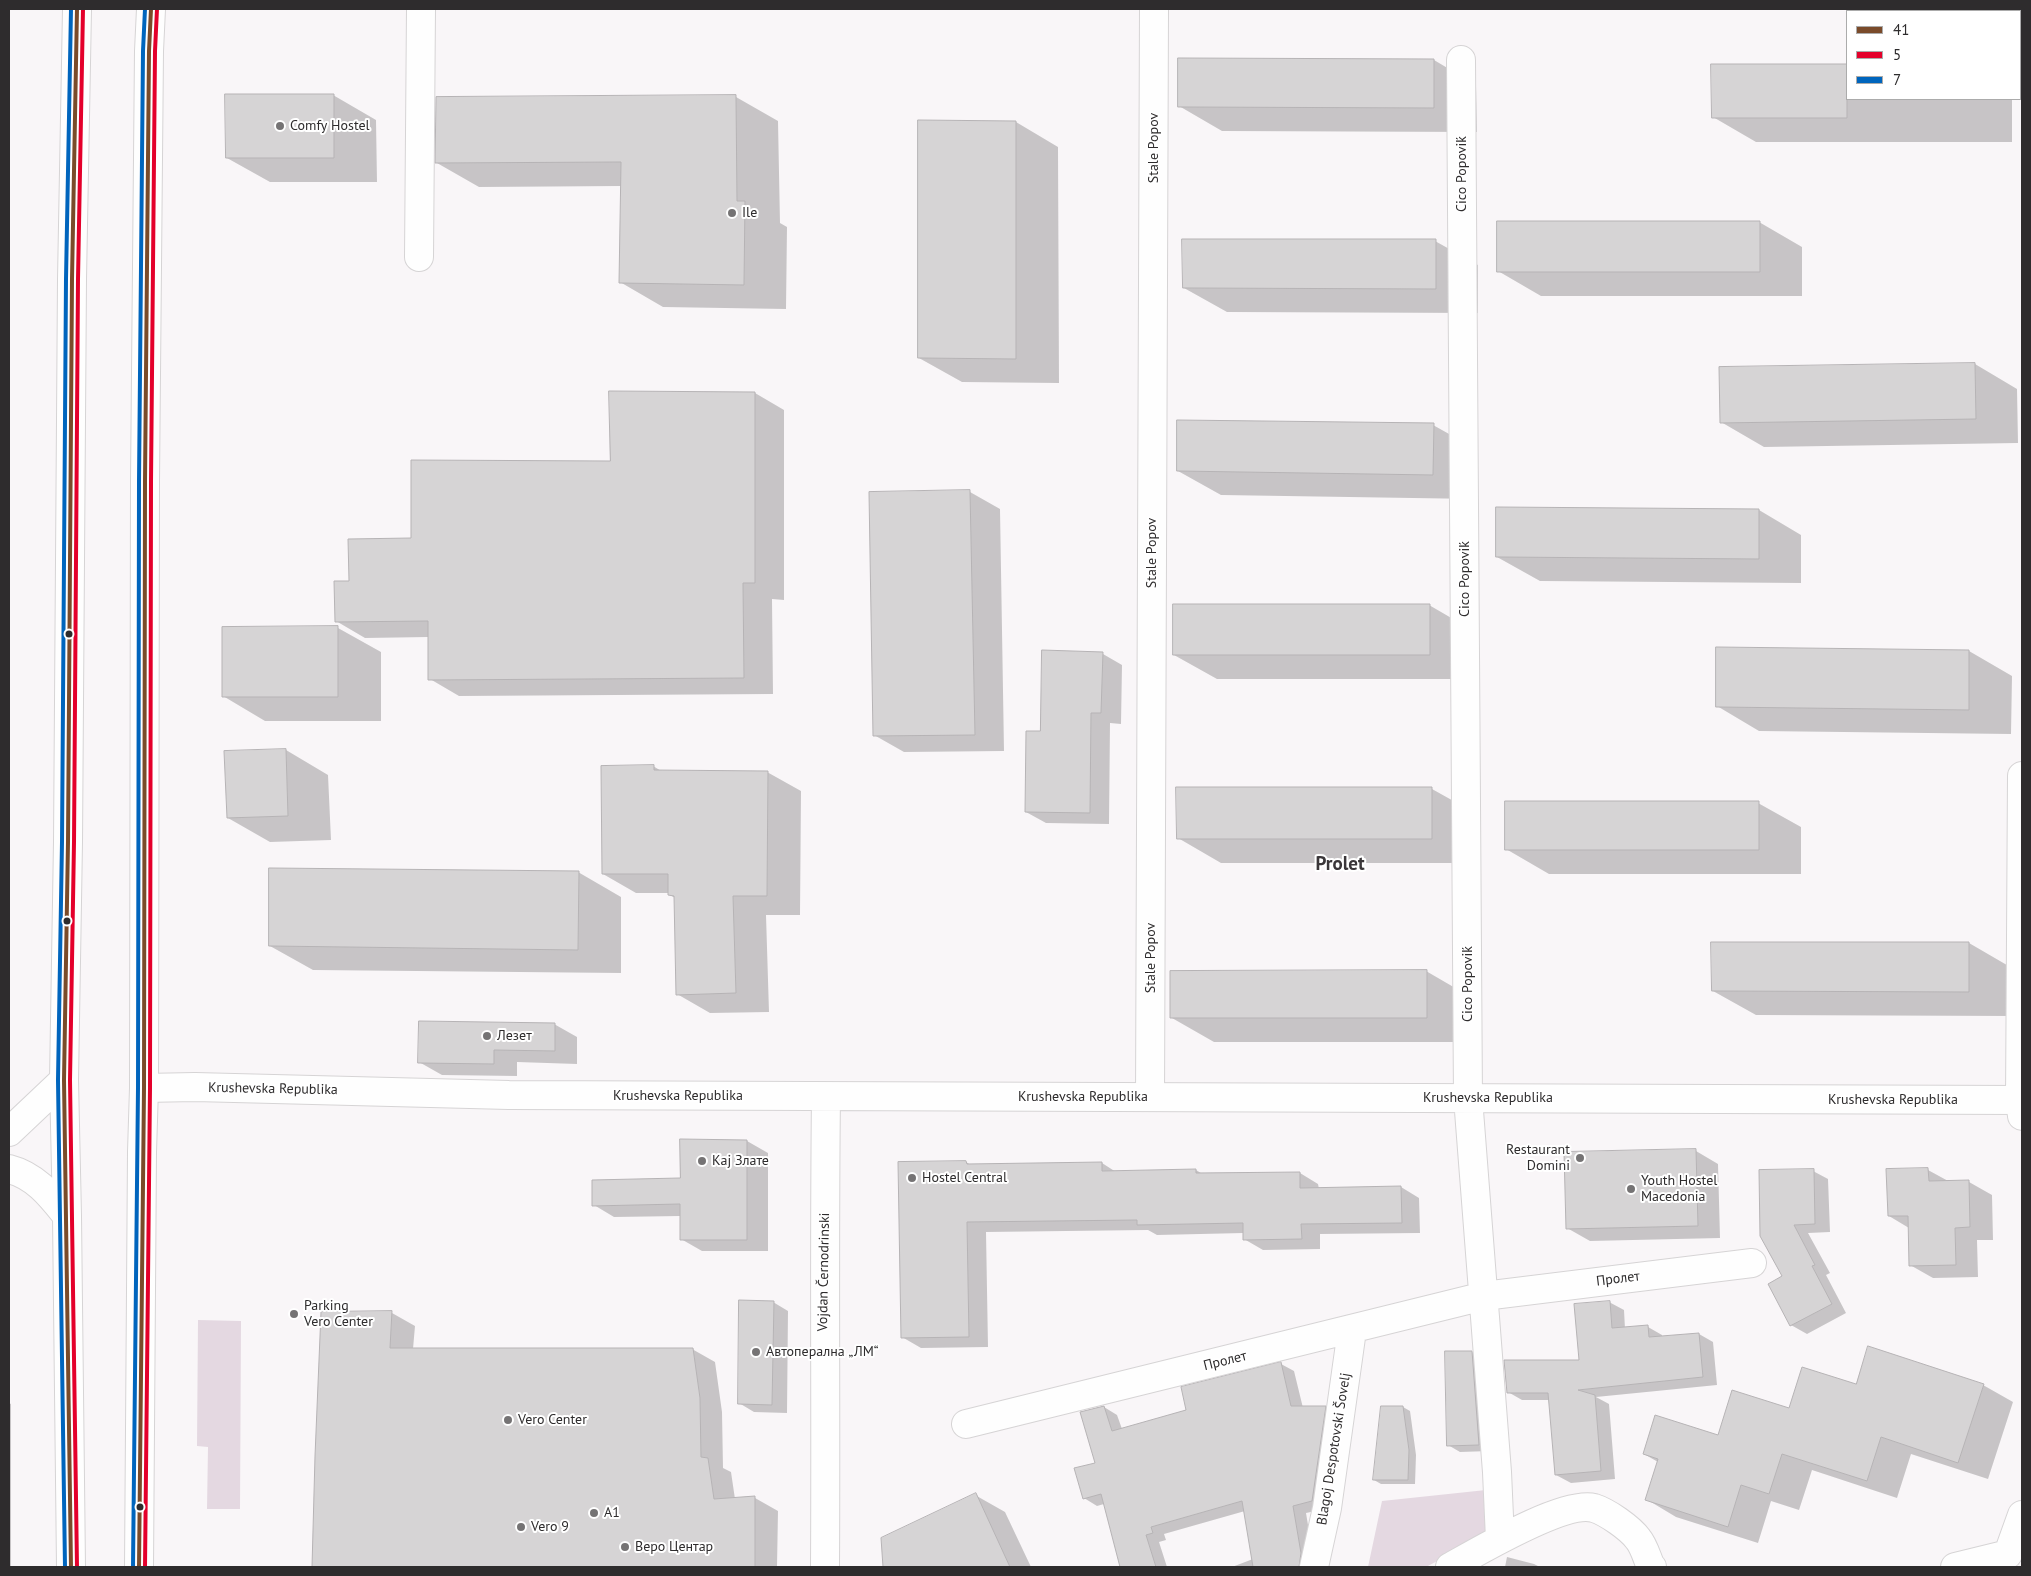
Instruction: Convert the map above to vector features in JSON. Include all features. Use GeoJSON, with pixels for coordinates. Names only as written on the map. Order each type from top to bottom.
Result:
{"type":"FeatureCollection","features":[{"type":"Feature","properties":{"kind":"street"},"geometry":{"type":"LineString","coordinates":[[71,1567],[64,1080],[68,842],[71,309],[77,9]]}},
{"type":"Feature","properties":{"kind":"street"},"geometry":{"type":"LineString","coordinates":[[139,1567],[144,1088],[148,61],[151,9]]}},
{"type":"Feature","properties":{"kind":"street"},"geometry":{"type":"LineString","coordinates":[[419,256],[421,9]]}},
{"type":"Feature","properties":{"kind":"street","name":"Stale Popov"},"geometry":{"type":"LineString","coordinates":[[1150,1097],[1154,9]]}},
{"type":"Feature","properties":{"kind":"street","name":"Cico Popoviḱ"},"geometry":{"type":"LineString","coordinates":[[1461,60],[1468,1098]]}},
{"type":"Feature","properties":{"kind":"street"},"geometry":{"type":"LineString","coordinates":[[2022,776],[2022,1106]]}},
{"type":"Feature","properties":{"kind":"street"},"geometry":{"type":"LineString","coordinates":[[9,1132],[64,1080]]}},
{"type":"Feature","properties":{"kind":"street","name":"Krushevska Republika"},"geometry":{"type":"LineString","coordinates":[[144,1088],[195,1087],[509,1095],[1468,1098],[2022,1106]]}},
{"type":"Feature","properties":{"kind":"street","name":"Vojdan Černodrinski"},"geometry":{"type":"LineString","coordinates":[[825,1567],[826,1097]]}},
{"type":"Feature","properties":{"kind":"street"},"geometry":{"type":"LineString","coordinates":[[1468,1098],[1484,1296],[1500,1539]]}},
{"type":"Feature","properties":{"kind":"street"},"geometry":{"type":"LineString","coordinates":[[9,1169],[27,1176],[42,1186],[67,1216]]}},
{"type":"Feature","properties":{"kind":"street","name":"Пролет"},"geometry":{"type":"LineString","coordinates":[[966,1424],[1484,1296],[1752,1262]]}},
{"type":"Feature","properties":{"kind":"street","name":"Blagoj Despotovski Šovelj"},"geometry":{"type":"LineString","coordinates":[[1314,1567],[1327,1508],[1352,1330]]}},
{"type":"Feature","properties":{"kind":"street"},"geometry":{"type":"LineString","coordinates":[[1450,1567],[1500,1539],[1569,1508],[1594,1508],[1618,1520],[1638,1538],[1651,1567]]}},
{"type":"Feature","properties":{"kind":"street"},"geometry":{"type":"LineString","coordinates":[[1955,1567],[2008,1554],[2022,1515]]}},
{"type":"Feature","properties":{"kind":"shaded area"},"geometry":{"type":"Polygon","coordinates":[[[198,1320],[241,1321],[240,1509],[207,1509],[208,1447],[197,1446],[198,1320]]]}},
{"type":"Feature","properties":{"kind":"shaded area"},"geometry":{"type":"Polygon","coordinates":[[[1486,1490],[1490,1533],[1426,1567],[1368,1567],[1382,1501],[1486,1490]]]}},
{"type":"Feature","properties":{"kind":"building"},"geometry":{"type":"Polygon","coordinates":[[[1178,58],[1434,59],[1434,108],[1178,107],[1178,58]]]}},
{"type":"Feature","properties":{"kind":"building"},"geometry":{"type":"Polygon","coordinates":[[[1711,64],[1846,64],[1847,118],[1712,118],[1711,64]]]}},
{"type":"Feature","properties":{"kind":"building","name":"Comfy Hostel"},"geometry":{"type":"Polygon","coordinates":[[[225,94],[334,94],[334,158],[226,158],[225,94]]]}},
{"type":"Feature","properties":{"kind":"building"},"geometry":{"type":"Polygon","coordinates":[[[736,95],[737,201],[745,201],[744,285],[619,283],[621,162],[435,163],[436,97],[736,95]]]}},
{"type":"Feature","properties":{"kind":"building"},"geometry":{"type":"Polygon","coordinates":[[[918,120],[1016,121],[1016,359],[918,358],[918,120]]]}},
{"type":"Feature","properties":{"kind":"building"},"geometry":{"type":"Polygon","coordinates":[[[1497,221],[1760,221],[1760,272],[1497,272],[1497,221]]]}},
{"type":"Feature","properties":{"kind":"building"},"geometry":{"type":"Polygon","coordinates":[[[1182,239],[1436,239],[1436,289],[1183,288],[1182,239]]]}},
{"type":"Feature","properties":{"kind":"building"},"geometry":{"type":"Polygon","coordinates":[[[1975,363],[1976,419],[1720,423],[1719,367],[1975,363]]]}},
{"type":"Feature","properties":{"kind":"building"},"geometry":{"type":"Polygon","coordinates":[[[609,391],[755,392],[755,583],[743,583],[744,678],[428,680],[428,621],[335,622],[334,581],[349,581],[348,539],[411,538],[411,460],[610,461],[609,391]]]}},
{"type":"Feature","properties":{"kind":"building"},"geometry":{"type":"Polygon","coordinates":[[[1177,420],[1434,423],[1433,475],[1177,471],[1177,420]]]}},
{"type":"Feature","properties":{"kind":"building"},"geometry":{"type":"Polygon","coordinates":[[[970,490],[975,735],[873,736],[869,492],[970,490]]]}},
{"type":"Feature","properties":{"kind":"building"},"geometry":{"type":"Polygon","coordinates":[[[1496,507],[1759,509],[1759,559],[1496,557],[1496,507]]]}},
{"type":"Feature","properties":{"kind":"building"},"geometry":{"type":"Polygon","coordinates":[[[1173,604],[1430,604],[1430,655],[1173,655],[1173,604]]]}},
{"type":"Feature","properties":{"kind":"building"},"geometry":{"type":"Polygon","coordinates":[[[338,626],[338,697],[222,697],[222,627],[338,626]]]}},
{"type":"Feature","properties":{"kind":"building"},"geometry":{"type":"Polygon","coordinates":[[[1716,647],[1969,650],[1969,710],[1716,707],[1716,647]]]}},
{"type":"Feature","properties":{"kind":"building"},"geometry":{"type":"Polygon","coordinates":[[[1042,650],[1103,652],[1101,713],[1091,713],[1090,813],[1025,812],[1026,731],[1040,731],[1042,650]]]}},
{"type":"Feature","properties":{"kind":"building"},"geometry":{"type":"Polygon","coordinates":[[[286,749],[288,816],[227,818],[224,751],[286,749]]]}},
{"type":"Feature","properties":{"kind":"building"},"geometry":{"type":"Polygon","coordinates":[[[654,765],[654,770],[768,771],[767,896],[733,896],[736,993],[676,995],[674,896],[668,895],[668,874],[602,874],[601,766],[654,765]]]}},
{"type":"Feature","properties":{"kind":"building"},"geometry":{"type":"Polygon","coordinates":[[[1176,787],[1432,787],[1432,839],[1177,839],[1176,787]]]}},
{"type":"Feature","properties":{"kind":"building"},"geometry":{"type":"Polygon","coordinates":[[[1505,801],[1759,801],[1759,850],[1505,850],[1505,801]]]}},
{"type":"Feature","properties":{"kind":"building"},"geometry":{"type":"Polygon","coordinates":[[[269,868],[579,871],[578,950],[269,946],[269,868]]]}},
{"type":"Feature","properties":{"kind":"building"},"geometry":{"type":"Polygon","coordinates":[[[1711,942],[1969,942],[1969,992],[1712,991],[1711,942]]]}},
{"type":"Feature","properties":{"kind":"building"},"geometry":{"type":"Polygon","coordinates":[[[1427,970],[1427,1018],[1170,1018],[1170,971],[1427,970]]]}},
{"type":"Feature","properties":{"kind":"building","name":"Лезет"},"geometry":{"type":"Polygon","coordinates":[[[419,1021],[555,1023],[555,1051],[494,1050],[494,1064],[418,1063],[419,1021]]]}},
{"type":"Feature","properties":{"kind":"building"},"geometry":{"type":"Polygon","coordinates":[[[680,1139],[747,1140],[747,1240],[680,1240],[680,1204],[592,1206],[592,1180],[680,1178],[680,1139]]]}},
{"type":"Feature","properties":{"kind":"building","name":"Youth Hostel Macedonia"},"geometry":{"type":"Polygon","coordinates":[[[1696,1149],[1698,1226],[1566,1229],[1564,1152],[1696,1149]]]}},
{"type":"Feature","properties":{"kind":"building"},"geometry":{"type":"Polygon","coordinates":[[[966,1161],[967,1164],[1102,1162],[1102,1171],[1196,1169],[1196,1173],[1300,1172],[1300,1188],[1401,1186],[1402,1223],[1301,1224],[1302,1239],[1243,1240],[1243,1223],[1137,1225],[1137,1220],[967,1222],[969,1337],[901,1338],[898,1162],[966,1161]]]}},
{"type":"Feature","properties":{"kind":"building"},"geometry":{"type":"Polygon","coordinates":[[[1928,1168],[1929,1181],[1969,1180],[1970,1227],[1955,1228],[1956,1265],[1909,1266],[1908,1216],[1888,1216],[1886,1169],[1928,1168]]]}},
{"type":"Feature","properties":{"kind":"building"},"geometry":{"type":"Polygon","coordinates":[[[1814,1169],[1815,1224],[1794,1225],[1815,1265],[1812,1266],[1832,1304],[1790,1326],[1768,1284],[1782,1276],[1760,1236],[1759,1170],[1814,1169]]]}},
{"type":"Feature","properties":{"kind":"building","name":"Автоперална „ЛМ“"},"geometry":{"type":"Polygon","coordinates":[[[739,1300],[774,1301],[772,1405],[738,1404],[739,1300]]]}},
{"type":"Feature","properties":{"kind":"building"},"geometry":{"type":"Polygon","coordinates":[[[1610,1301],[1612,1328],[1648,1325],[1649,1337],[1699,1333],[1703,1377],[1578,1390],[1595,1395],[1601,1471],[1555,1475],[1548,1393],[1507,1393],[1504,1360],[1579,1360],[1574,1304],[1610,1301]]]}},
{"type":"Feature","properties":{"kind":"building","name":"Vero Center"},"geometry":{"type":"Polygon","coordinates":[[[392,1311],[390,1348],[693,1348],[700,1398],[701,1457],[708,1458],[714,1499],[755,1496],[755,1567],[312,1567],[321,1312],[392,1311]]]}},
{"type":"Feature","properties":{"kind":"building"},"geometry":{"type":"Polygon","coordinates":[[[1868,1346],[1984,1384],[1958,1463],[1881,1437],[1867,1481],[1782,1454],[1769,1494],[1741,1485],[1728,1527],[1645,1500],[1658,1459],[1643,1454],[1655,1415],[1718,1435],[1732,1390],[1789,1408],[1802,1367],[1856,1384],[1868,1346]]]}},
{"type":"Feature","properties":{"kind":"building"},"geometry":{"type":"Polygon","coordinates":[[[1445,1351],[1472,1351],[1479,1445],[1447,1446],[1445,1351]]]}},
{"type":"Feature","properties":{"kind":"building"},"geometry":{"type":"Polygon","coordinates":[[[1281,1362],[1291,1406],[1326,1406],[1312,1501],[1293,1506],[1301,1553],[1299,1567],[1253,1567],[1242,1501],[1151,1527],[1153,1533],[1146,1535],[1156,1567],[1120,1567],[1101,1494],[1083,1499],[1074,1468],[1095,1463],[1080,1412],[1104,1406],[1112,1431],[1186,1410],[1181,1387],[1281,1362]]]}},
{"type":"Feature","properties":{"kind":"building"},"geometry":{"type":"Polygon","coordinates":[[[1381,1406],[1403,1406],[1409,1450],[1408,1480],[1373,1480],[1381,1406]]]}},
{"type":"Feature","properties":{"kind":"building"},"geometry":{"type":"Polygon","coordinates":[[[976,1493],[1010,1567],[883,1567],[881,1538],[976,1493]]]}},
{"type":"Feature","properties":{"kind":"transit line","name":"7"},"geometry":{"type":"LineString","coordinates":[[65,1567],[58,1080],[62,842],[66,279],[71,9]]}},
{"type":"Feature","properties":{"kind":"transit line","name":"41"},"geometry":{"type":"LineString","coordinates":[[71,1567],[64,1080],[68,842],[72,279],[77,9]]}},
{"type":"Feature","properties":{"kind":"transit line","name":"5"},"geometry":{"type":"LineString","coordinates":[[77,1567],[70,1080],[74,842],[78,279],[83,9]]}},
{"type":"Feature","properties":{"kind":"transit line","name":"7"},"geometry":{"type":"LineString","coordinates":[[133,1567],[138,1088],[139,481],[145,9]]}},
{"type":"Feature","properties":{"kind":"transit line","name":"41"},"geometry":{"type":"LineString","coordinates":[[139,1567],[144,1088],[145,481],[151,9]]}},
{"type":"Feature","properties":{"kind":"transit line","name":"5"},"geometry":{"type":"LineString","coordinates":[[145,1567],[150,1088],[151,481],[157,9]]}},
{"type":"Feature","properties":{"kind":"place","name":"Comfy Hostel"},"geometry":{"type":"Point","coordinates":[280,126]}},
{"type":"Feature","properties":{"kind":"place","name":"Ile"},"geometry":{"type":"Point","coordinates":[732,213]}},
{"type":"Feature","properties":{"kind":"place","name":"Лезет"},"geometry":{"type":"Point","coordinates":[487,1036]}},
{"type":"Feature","properties":{"kind":"place","name":"Restaurant Domini"},"geometry":{"type":"Point","coordinates":[1580,1158]}},
{"type":"Feature","properties":{"kind":"place","name":"Кај Злате"},"geometry":{"type":"Point","coordinates":[702,1161]}},
{"type":"Feature","properties":{"kind":"place","name":"Hostel Central"},"geometry":{"type":"Point","coordinates":[912,1178]}},
{"type":"Feature","properties":{"kind":"place","name":"Youth Hostel Macedonia"},"geometry":{"type":"Point","coordinates":[1631,1189]}},
{"type":"Feature","properties":{"kind":"place","name":"Parking Vero Center"},"geometry":{"type":"Point","coordinates":[294,1314]}},
{"type":"Feature","properties":{"kind":"place","name":"Автоперална „ЛМ“"},"geometry":{"type":"Point","coordinates":[756,1352]}},
{"type":"Feature","properties":{"kind":"place","name":"Vero Center"},"geometry":{"type":"Point","coordinates":[508,1420]}},
{"type":"Feature","properties":{"kind":"place","name":"A1"},"geometry":{"type":"Point","coordinates":[594,1513]}},
{"type":"Feature","properties":{"kind":"place","name":"Vero 9"},"geometry":{"type":"Point","coordinates":[521,1527]}},
{"type":"Feature","properties":{"kind":"place","name":"Веро Центар"},"geometry":{"type":"Point","coordinates":[625,1547]}},
{"type":"Feature","properties":{"kind":"district","name":"Prolet"},"geometry":{"type":"Point","coordinates":[1340,865]}}]}
